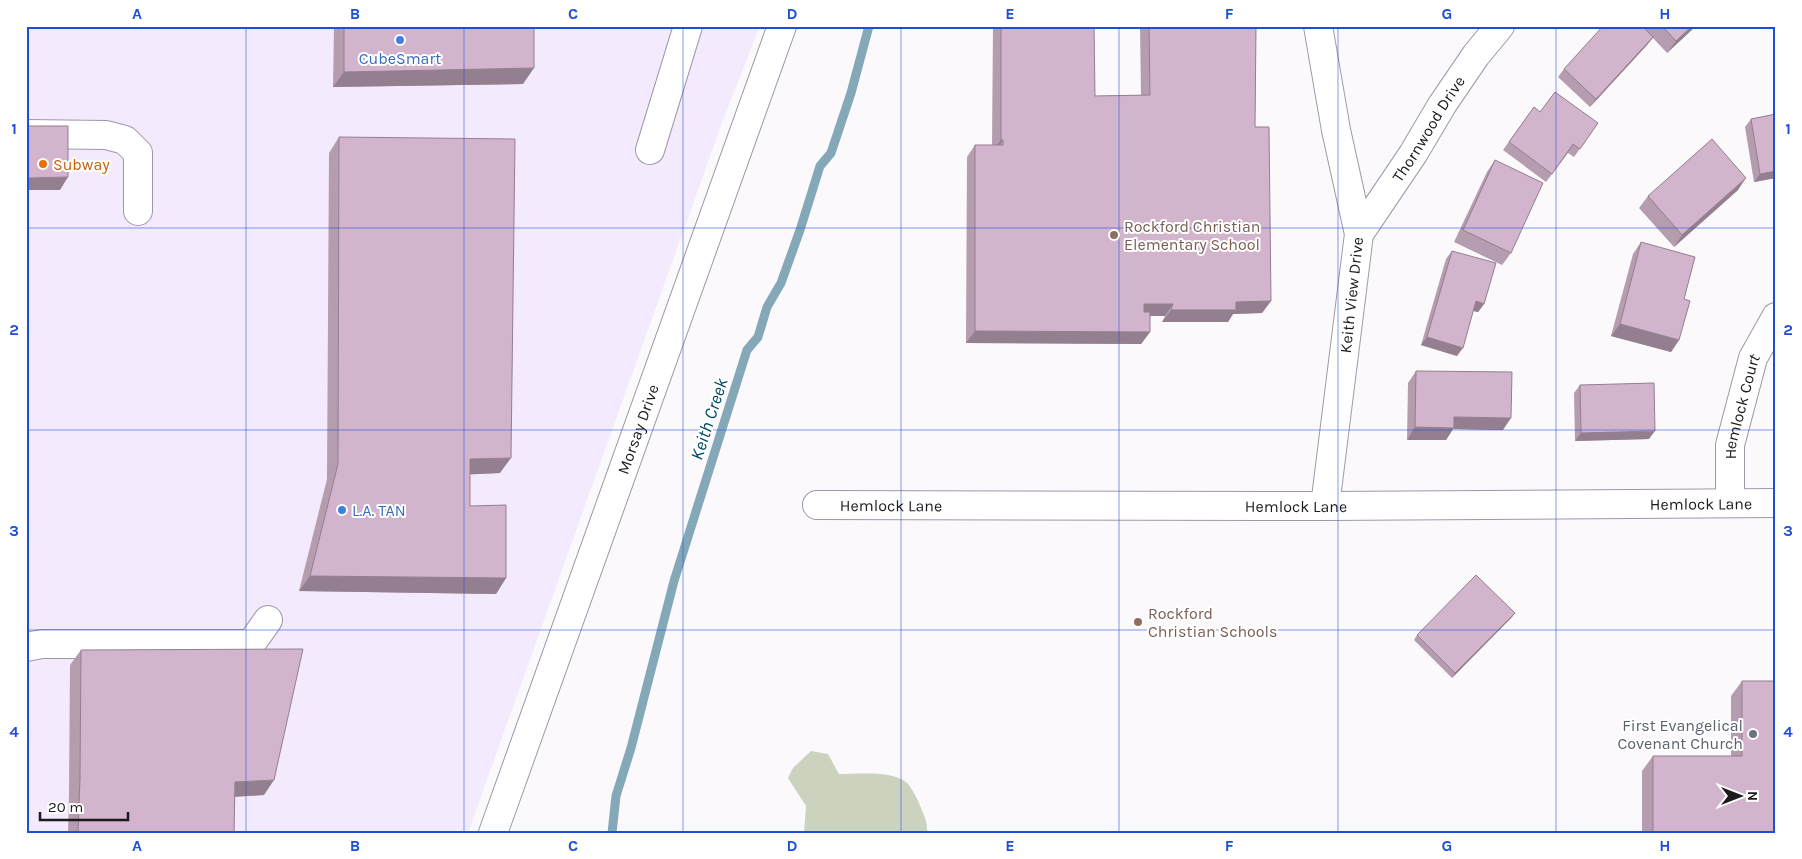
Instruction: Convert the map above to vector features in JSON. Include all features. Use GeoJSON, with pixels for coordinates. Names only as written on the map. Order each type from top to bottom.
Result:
{"type":"FeatureCollection","features":[{"type":"Feature","properties":{"kind":"street"},"geometry":{"type":"LineString","coordinates":[[650,150],[688,26]]}},
{"type":"Feature","properties":{"kind":"street","name":"Morsay Drive"},"geometry":{"type":"LineString","coordinates":[[493,833],[782,26]]}},
{"type":"Feature","properties":{"kind":"street","name":"Keith View Drive"},"geometry":{"type":"LineString","coordinates":[[1318,26],[1336,130],[1359,234],[1325,506]]}},
{"type":"Feature","properties":{"kind":"street","name":"Thornwood Drive"},"geometry":{"type":"LineString","coordinates":[[1359,234],[1413,154],[1442,104],[1476,55],[1500,26]]}},
{"type":"Feature","properties":{"kind":"street"},"geometry":{"type":"LineString","coordinates":[[26,134],[106,135],[125,140],[138,153],[138,211]]}},
{"type":"Feature","properties":{"kind":"street","name":"Hemlock Court"},"geometry":{"type":"LineString","coordinates":[[1730,503],[1730,445],[1753,358],[1776,317]]}},
{"type":"Feature","properties":{"kind":"street","name":"Hemlock Lane"},"geometry":{"type":"LineString","coordinates":[[817,505],[1325,506],[1776,503]]}},
{"type":"Feature","properties":{"kind":"street"},"geometry":{"type":"LineString","coordinates":[[26,647],[42,644],[251,644],[268,620]]}},
{"type":"Feature","properties":{"kind":"shaded area"},"geometry":{"type":"Polygon","coordinates":[[[26,26],[760,26],[723,120],[468,833],[26,833],[26,26]]]}},
{"type":"Feature","properties":{"kind":"green space"},"geometry":{"type":"Polygon","coordinates":[[[811,751],[828,754],[839,774],[885,774],[907,783],[911,787],[924,814],[927,833],[804,833],[806,806],[788,778],[793,768],[811,751]]]}},
{"type":"Feature","properties":{"kind":"building"},"geometry":{"type":"Polygon","coordinates":[[[344,26],[534,26],[534,68],[344,72],[344,26]]]}},
{"type":"Feature","properties":{"kind":"building","name":"Rockford Christian Elementary School"},"geometry":{"type":"Polygon","coordinates":[[[1001,26],[1094,26],[1095,96],[1150,95],[1149,26],[1256,26],[1255,127],[1269,127],[1271,301],[1236,302],[1236,310],[1171,310],[1173,304],[1144,304],[1144,312],[1150,312],[1150,332],[975,331],[975,145],[1003,145],[1003,140],[1001,140],[1001,26]]]}},
{"type":"Feature","properties":{"kind":"building"},"geometry":{"type":"Polygon","coordinates":[[[1603,26],[1642,26],[1653,37],[1596,99],[1564,69],[1603,26]]]}},
{"type":"Feature","properties":{"kind":"building"},"geometry":{"type":"Polygon","coordinates":[[[1662,26],[1692,26],[1676,41],[1662,26]]]}},
{"type":"Feature","properties":{"kind":"building"},"geometry":{"type":"Polygon","coordinates":[[[1555,92],[1598,123],[1580,149],[1573,144],[1552,174],[1509,142],[1534,107],[1540,112],[1555,92]]]}},
{"type":"Feature","properties":{"kind":"building"},"geometry":{"type":"Polygon","coordinates":[[[1776,114],[1776,171],[1760,174],[1751,119],[1776,114]]]}},
{"type":"Feature","properties":{"kind":"building"},"geometry":{"type":"Polygon","coordinates":[[[26,126],[68,126],[68,177],[26,178],[26,126]]]}},
{"type":"Feature","properties":{"kind":"building"},"geometry":{"type":"Polygon","coordinates":[[[339,137],[515,139],[511,458],[470,459],[470,506],[506,505],[506,578],[310,576],[338,464],[339,137]]]}},
{"type":"Feature","properties":{"kind":"building"},"geometry":{"type":"Polygon","coordinates":[[[1712,139],[1746,178],[1682,235],[1648,196],[1712,139]]]}},
{"type":"Feature","properties":{"kind":"building"},"geometry":{"type":"Polygon","coordinates":[[[1495,160],[1543,183],[1511,253],[1463,230],[1495,160]]]}},
{"type":"Feature","properties":{"kind":"building"},"geometry":{"type":"Polygon","coordinates":[[[1641,242],[1695,257],[1684,299],[1690,301],[1679,340],[1620,324],[1641,242]]]}},
{"type":"Feature","properties":{"kind":"building"},"geometry":{"type":"Polygon","coordinates":[[[1452,251],[1496,263],[1484,304],[1476,301],[1463,348],[1427,337],[1452,251]]]}},
{"type":"Feature","properties":{"kind":"building"},"geometry":{"type":"Polygon","coordinates":[[[1416,371],[1512,372],[1511,418],[1454,417],[1454,428],[1415,427],[1416,371]]]}},
{"type":"Feature","properties":{"kind":"building"},"geometry":{"type":"Polygon","coordinates":[[[1654,383],[1655,431],[1581,433],[1580,385],[1654,383]]]}},
{"type":"Feature","properties":{"kind":"building"},"geometry":{"type":"Polygon","coordinates":[[[1476,575],[1515,613],[1455,673],[1417,635],[1476,575]]]}},
{"type":"Feature","properties":{"kind":"building"},"geometry":{"type":"Polygon","coordinates":[[[303,649],[274,780],[235,782],[234,833],[78,833],[81,650],[303,649]]]}},
{"type":"Feature","properties":{"kind":"building","name":"First Evangelical Covenant Church"},"geometry":{"type":"Polygon","coordinates":[[[1742,681],[1776,681],[1776,833],[1653,833],[1653,756],[1742,756],[1742,681]]]}},
{"type":"Feature","properties":{"kind":"waterway","name":"Keith Creek"},"geometry":{"type":"LineString","coordinates":[[612,833],[616,796],[631,748],[674,581],[747,350],[758,337],[767,307],[781,283],[820,166],[831,153],[851,93],[869,26]]}},
{"type":"Feature","properties":{"kind":"place","name":"CubeSmart"},"geometry":{"type":"Point","coordinates":[400,40]}},
{"type":"Feature","properties":{"kind":"place","name":"Subway"},"geometry":{"type":"Point","coordinates":[43,164]}},
{"type":"Feature","properties":{"kind":"place","name":"Rockford Christian Elementary School"},"geometry":{"type":"Point","coordinates":[1114,235]}},
{"type":"Feature","properties":{"kind":"place","name":"L.A. TAN"},"geometry":{"type":"Point","coordinates":[342,510]}},
{"type":"Feature","properties":{"kind":"place","name":"Rockford Christian Schools"},"geometry":{"type":"Point","coordinates":[1138,622]}},
{"type":"Feature","properties":{"kind":"place","name":"First Evangelical Covenant Church"},"geometry":{"type":"Point","coordinates":[1753,734]}}]}
